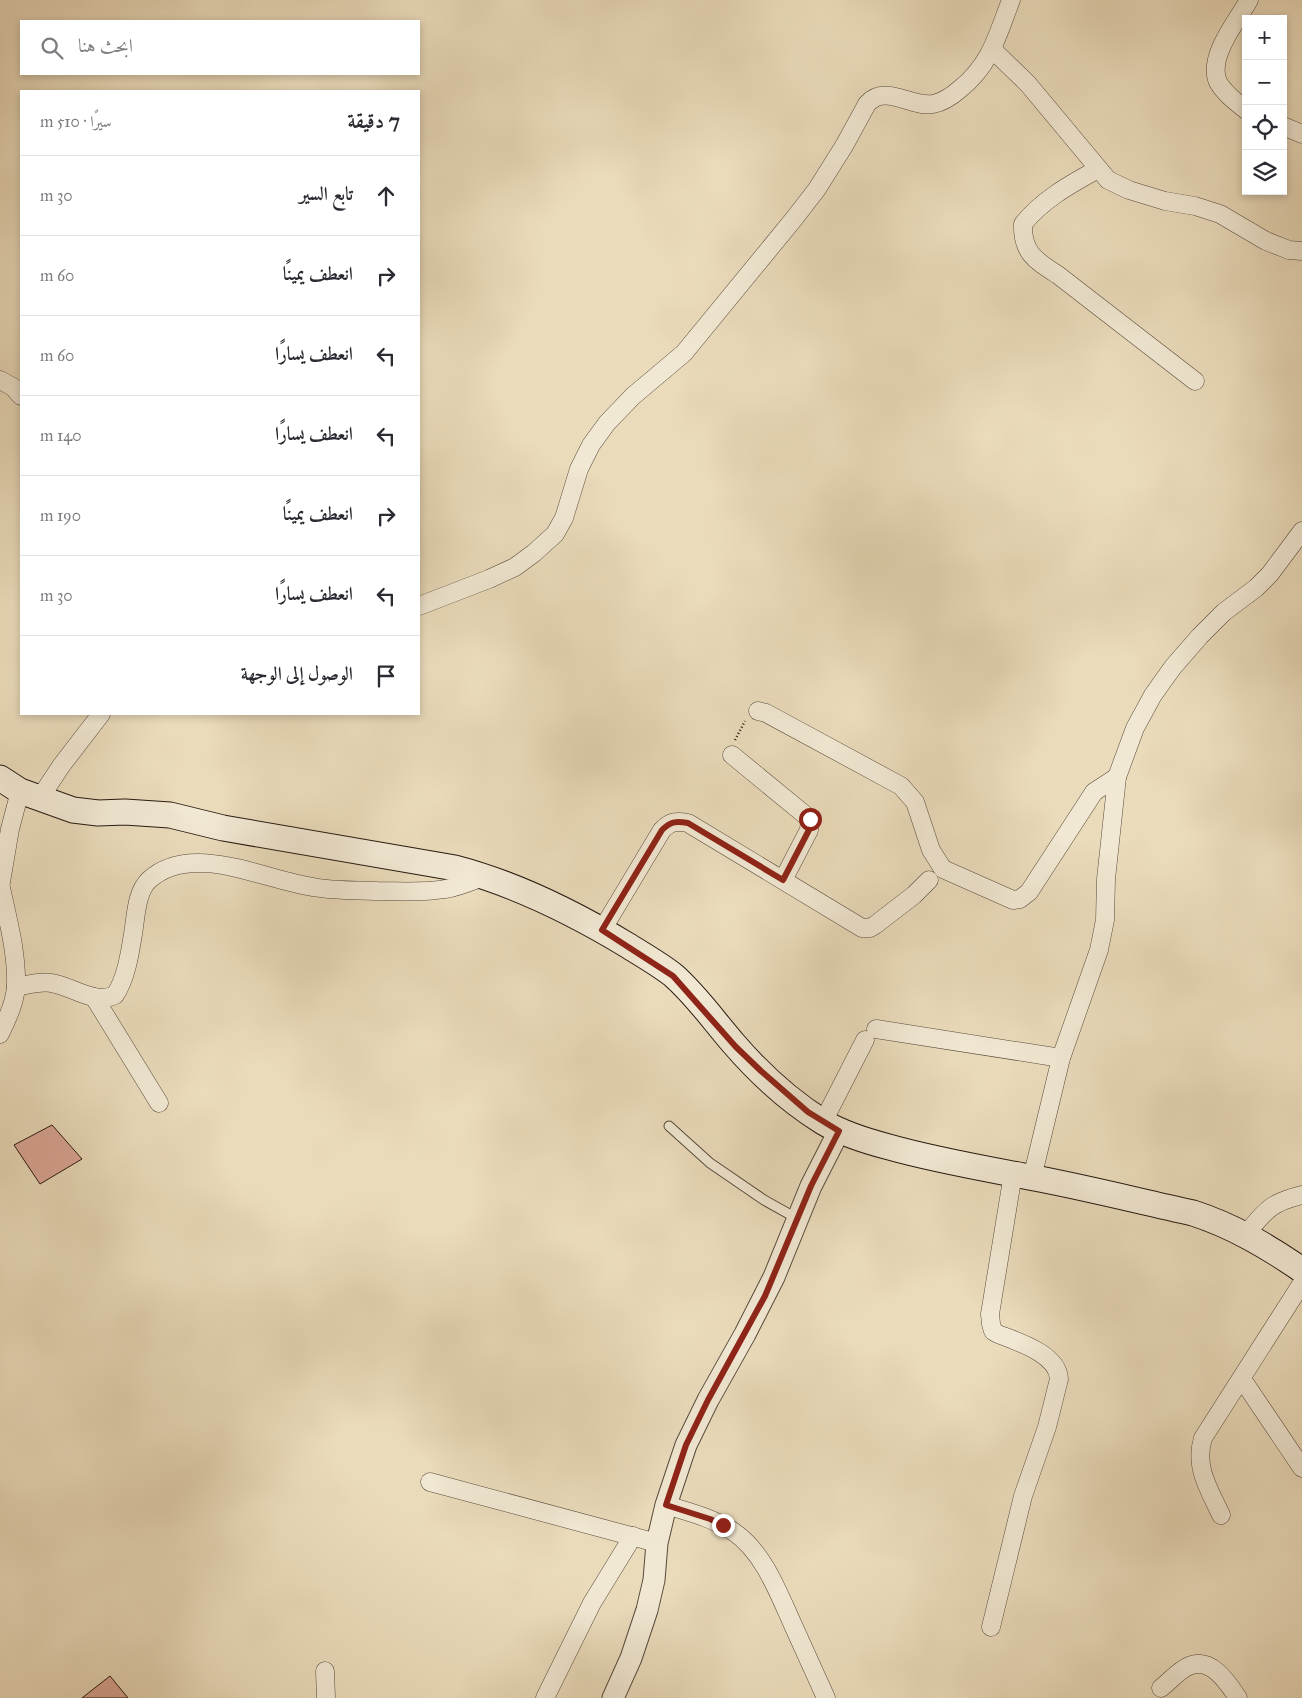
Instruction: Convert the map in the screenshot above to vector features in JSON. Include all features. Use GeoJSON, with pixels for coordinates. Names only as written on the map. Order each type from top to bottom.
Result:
{"type":"FeatureCollection","features":[{"type":"Feature","properties":{"kind":"main road"},"geometry":{"type":"LineString","coordinates":[[20,789],[73,810],[98,813],[125,812],[170,815],[223,828],[455,868],[485,876],[520,889],[602,930],[673,976],[736,1047],[761,1071],[784,1092],[831,1126],[913,1154],[1193,1213],[1246,1234],[1266,1245],[1302,1270]]}},
{"type":"Feature","properties":{"kind":"street"},"geometry":{"type":"LineString","coordinates":[[420,606],[489,580],[515,567],[555,534],[564,518],[579,469],[591,445],[607,423],[634,396],[684,353],[793,220],[817,189],[872,98],[890,95],[921,104],[932,104],[948,99],[971,80],[989,57],[1011,0]]}},
{"type":"Feature","properties":{"kind":"street"},"geometry":{"type":"LineString","coordinates":[[1242,107],[1228,95],[1218,82],[1215,69],[1222,46],[1249,0]]}},
{"type":"Feature","properties":{"kind":"street"},"geometry":{"type":"LineString","coordinates":[[992,49],[1028,84],[1108,180],[1129,190],[1165,201],[1195,206],[1220,214],[1266,241],[1289,250],[1302,251]]}},
{"type":"Feature","properties":{"kind":"street"},"geometry":{"type":"LineString","coordinates":[[1287,128],[1302,134]]}},
{"type":"Feature","properties":{"kind":"street"},"geometry":{"type":"LineString","coordinates":[[1098,169],[1063,189],[1029,216],[1023,224],[1024,240],[1027,249],[1034,259],[1058,275],[1195,381]]}},
{"type":"Feature","properties":{"kind":"street"},"geometry":{"type":"LineString","coordinates":[[0,380],[13,387],[20,395]]}},
{"type":"Feature","properties":{"kind":"street"},"geometry":{"type":"LineString","coordinates":[[991,1627],[1023,1496],[1047,1427],[1059,1379],[1054,1364],[1044,1355],[993,1331],[991,1324],[993,1294],[1022,1176],[1060,1058],[1099,950],[1105,920],[1106,879],[1117,777],[1135,728],[1152,695],[1173,667],[1224,612],[1256,588],[1270,574],[1302,531]]}},
{"type":"Feature","properties":{"kind":"street"},"geometry":{"type":"LineString","coordinates":[[758,710],[901,786],[915,802],[931,850],[943,869],[1013,900],[1020,899],[1029,892],[1094,792],[1117,777]]}},
{"type":"Feature","properties":{"kind":"street"},"geometry":{"type":"LineString","coordinates":[[0,1034],[13,1003],[16,987],[12,943],[1,888],[10,829],[20,789],[60,766],[100,715]]}},
{"type":"Feature","properties":{"kind":"street"},"geometry":{"type":"LineString","coordinates":[[732,755],[810,819],[809,830],[783,880]]}},
{"type":"Feature","properties":{"kind":"street"},"geometry":{"type":"LineString","coordinates":[[602,930],[662,830],[667,825],[676,821],[688,823],[862,928],[870,928],[875,925],[914,895],[929,880]]}},
{"type":"Feature","properties":{"kind":"street"},"geometry":{"type":"LineString","coordinates":[[16,987],[49,982],[94,997],[105,999],[115,995],[127,963],[141,892],[148,880],[170,867],[186,863],[206,863],[283,882],[313,888],[340,890],[423,891],[446,889],[485,876]]}},
{"type":"Feature","properties":{"kind":"street"},"geometry":{"type":"LineString","coordinates":[[94,997],[159,1103]]}},
{"type":"Feature","properties":{"kind":"street"},"geometry":{"type":"LineString","coordinates":[[613,1698],[631,1658],[647,1610],[654,1580],[657,1543],[666,1505],[686,1445],[708,1400],[765,1296],[811,1186],[831,1126],[871,1035],[1060,1058]]}},
{"type":"Feature","properties":{"kind":"street"},"geometry":{"type":"LineString","coordinates":[[1246,1234],[1266,1210],[1273,1205],[1302,1195]]}},
{"type":"Feature","properties":{"kind":"street"},"geometry":{"type":"LineString","coordinates":[[1221,1515],[1204,1479],[1199,1461],[1199,1449],[1203,1438],[1302,1283]]}},
{"type":"Feature","properties":{"kind":"street"},"geometry":{"type":"LineString","coordinates":[[1242,1379],[1302,1468]]}},
{"type":"Feature","properties":{"kind":"street"},"geometry":{"type":"LineString","coordinates":[[430,1482],[657,1543]]}},
{"type":"Feature","properties":{"kind":"street"},"geometry":{"type":"LineString","coordinates":[[666,1505],[723,1525],[750,1546],[762,1562],[774,1585],[826,1698]]}},
{"type":"Feature","properties":{"kind":"street"},"geometry":{"type":"LineString","coordinates":[[545,1698],[592,1603],[633,1536]]}},
{"type":"Feature","properties":{"kind":"street"},"geometry":{"type":"LineString","coordinates":[[1161,1688],[1190,1665],[1201,1664],[1221,1675],[1238,1698]]}},
{"type":"Feature","properties":{"kind":"street"},"geometry":{"type":"LineString","coordinates":[[325,1671],[326,1698]]}},
{"type":"Feature","properties":{"kind":"lane"},"geometry":{"type":"LineString","coordinates":[[669,1126],[710,1163],[764,1200],[798,1219]]}},
{"type":"Feature","properties":{"kind":"path"},"geometry":{"type":"LineString","coordinates":[[732,755],[732,747],[743,723],[758,710]]}},
{"type":"Feature","properties":{"kind":"building"},"geometry":{"type":"Polygon","coordinates":[[[52,1125],[82,1159],[40,1184],[14,1145],[52,1125]]]}},
{"type":"Feature","properties":{"kind":"building"},"geometry":{"type":"Polygon","coordinates":[[[110,1676],[128,1698],[82,1698],[110,1676]]]}},
{"type":"Feature","properties":{"kind":"route"},"geometry":{"type":"LineString","coordinates":[[723,1525],[666,1505],[686,1445],[708,1400],[765,1296],[811,1186],[839,1131],[808,1112],[761,1071],[736,1047],[695,998],[673,976],[662,967],[602,930],[662,830],[667,825],[676,821],[688,823],[783,880],[809,830],[810,819]]}}]}
